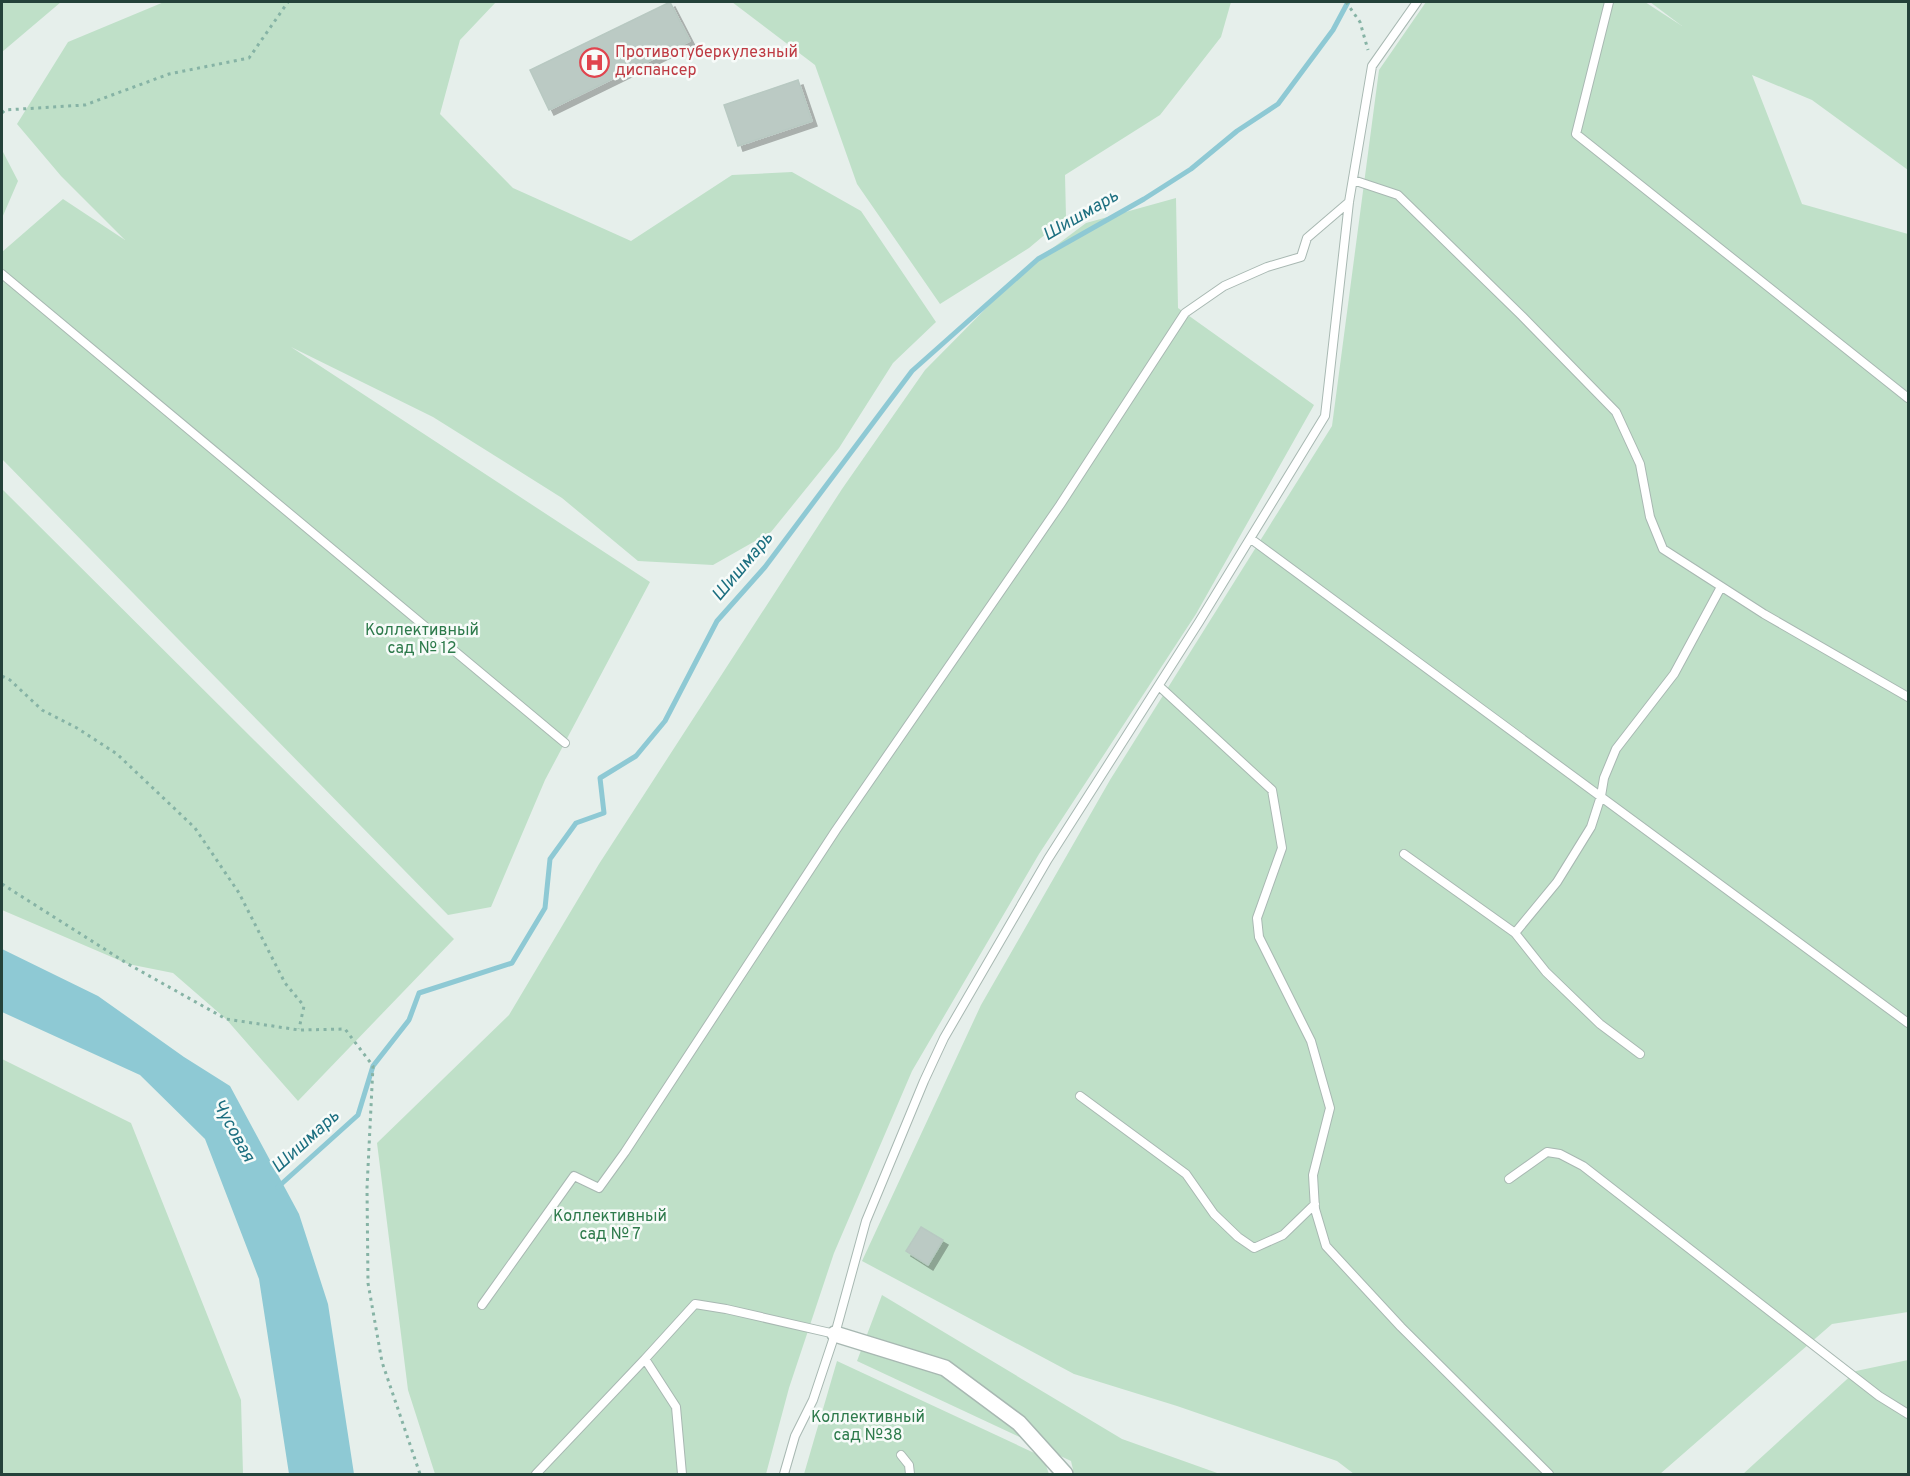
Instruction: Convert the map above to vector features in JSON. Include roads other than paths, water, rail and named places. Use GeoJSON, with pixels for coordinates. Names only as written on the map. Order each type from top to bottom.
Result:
{"type":"FeatureCollection","features":[{"type":"Feature","properties":{"kind":"street"},"geometry":{"type":"LineString","coordinates":[[835,1334],[945,1368],[1019,1423],[1065,1474]]}},
{"type":"Feature","properties":{"kind":"lane"},"geometry":{"type":"LineString","coordinates":[[784,1474],[795,1436],[813,1400],[835,1334],[866,1221],[944,1038],[1048,859],[1251,539],[1325,416],[1349,202],[1372,66],[1417,2]]}},
{"type":"Feature","properties":{"kind":"lane"},"geometry":{"type":"LineString","coordinates":[[1609,2],[1576,134],[1908,398]]}},
{"type":"Feature","properties":{"kind":"lane"},"geometry":{"type":"LineString","coordinates":[[1353,180],[1398,195],[1616,412],[1640,464],[1650,517],[1663,549],[1764,614],[1908,697]]}},
{"type":"Feature","properties":{"kind":"lane"},"geometry":{"type":"LineString","coordinates":[[482,1305],[574,1176],[599,1188],[625,1152],[836,830],[1060,505],[1185,313],[1224,286],[1267,267],[1301,257],[1307,238],[1349,202]]}},
{"type":"Feature","properties":{"kind":"lane"},"geometry":{"type":"LineString","coordinates":[[2,274],[565,743]]}},
{"type":"Feature","properties":{"kind":"lane"},"geometry":{"type":"LineString","coordinates":[[1251,539],[1908,1023]]}},
{"type":"Feature","properties":{"kind":"lane"},"geometry":{"type":"LineString","coordinates":[[1515,933],[1557,882],[1591,827],[1604,778],[1617,749],[1674,675],[1721,588]]}},
{"type":"Feature","properties":{"kind":"lane"},"geometry":{"type":"LineString","coordinates":[[1159,686],[1272,790],[1282,848],[1257,918],[1259,937],[1311,1041],[1330,1108],[1313,1175],[1315,1204],[1326,1246],[1401,1327],[1549,1474]]}},
{"type":"Feature","properties":{"kind":"lane"},"geometry":{"type":"LineString","coordinates":[[1404,854],[1515,933],[1546,972],[1599,1024],[1640,1054]]}},
{"type":"Feature","properties":{"kind":"lane"},"geometry":{"type":"LineString","coordinates":[[1080,1096],[1186,1174],[1214,1214],[1238,1237],[1254,1248],[1283,1235],[1315,1204]]}},
{"type":"Feature","properties":{"kind":"lane"},"geometry":{"type":"LineString","coordinates":[[1509,1179],[1547,1152],[1554,1152],[1583,1166],[1879,1396],[1908,1414]]}},
{"type":"Feature","properties":{"kind":"lane"},"geometry":{"type":"LineString","coordinates":[[536,1474],[695,1304],[835,1334]]}},
{"type":"Feature","properties":{"kind":"lane"},"geometry":{"type":"LineString","coordinates":[[645,1359],[676,1407],[682,1474]]}},
{"type":"Feature","properties":{"kind":"lane"},"geometry":{"type":"LineString","coordinates":[[901,1455],[909,1466],[910,1474]]}},
{"type":"Feature","properties":{"kind":"water","name":"Чусовая"},"geometry":{"type":"Polygon","coordinates":[[[2,949],[98,996],[184,1057],[230,1086],[299,1214],[328,1304],[354,1474],[289,1474],[259,1279],[205,1139],[140,1075],[2,1012],[2,949]]]}},
{"type":"Feature","properties":{"kind":"waterway","name":"Шишмарь"},"geometry":{"type":"LineString","coordinates":[[278,1187],[358,1115],[373,1066],[409,1020],[419,993],[512,963],[545,908],[550,859],[576,823],[604,813],[600,778],[636,756],[665,721],[717,621],[765,567],[912,371],[1038,259],[1144,199],[1191,169],[1237,131],[1278,104],[1333,30],[1348,2]]}},
{"type":"Feature","properties":{"kind":"place","name":"Противотуберкулезный диспансер"},"geometry":{"type":"Point","coordinates":[594,62]}},
{"type":"Feature","properties":{"kind":"park label","name":"Коллективный сад № 12"},"geometry":{"type":"Point","coordinates":[422,640]}},
{"type":"Feature","properties":{"kind":"park label","name":"Коллективный сад № 7"},"geometry":{"type":"Point","coordinates":[610,1226]}},
{"type":"Feature","properties":{"kind":"park label","name":"Коллективный сад №38"},"geometry":{"type":"Point","coordinates":[868,1427]}}]}
